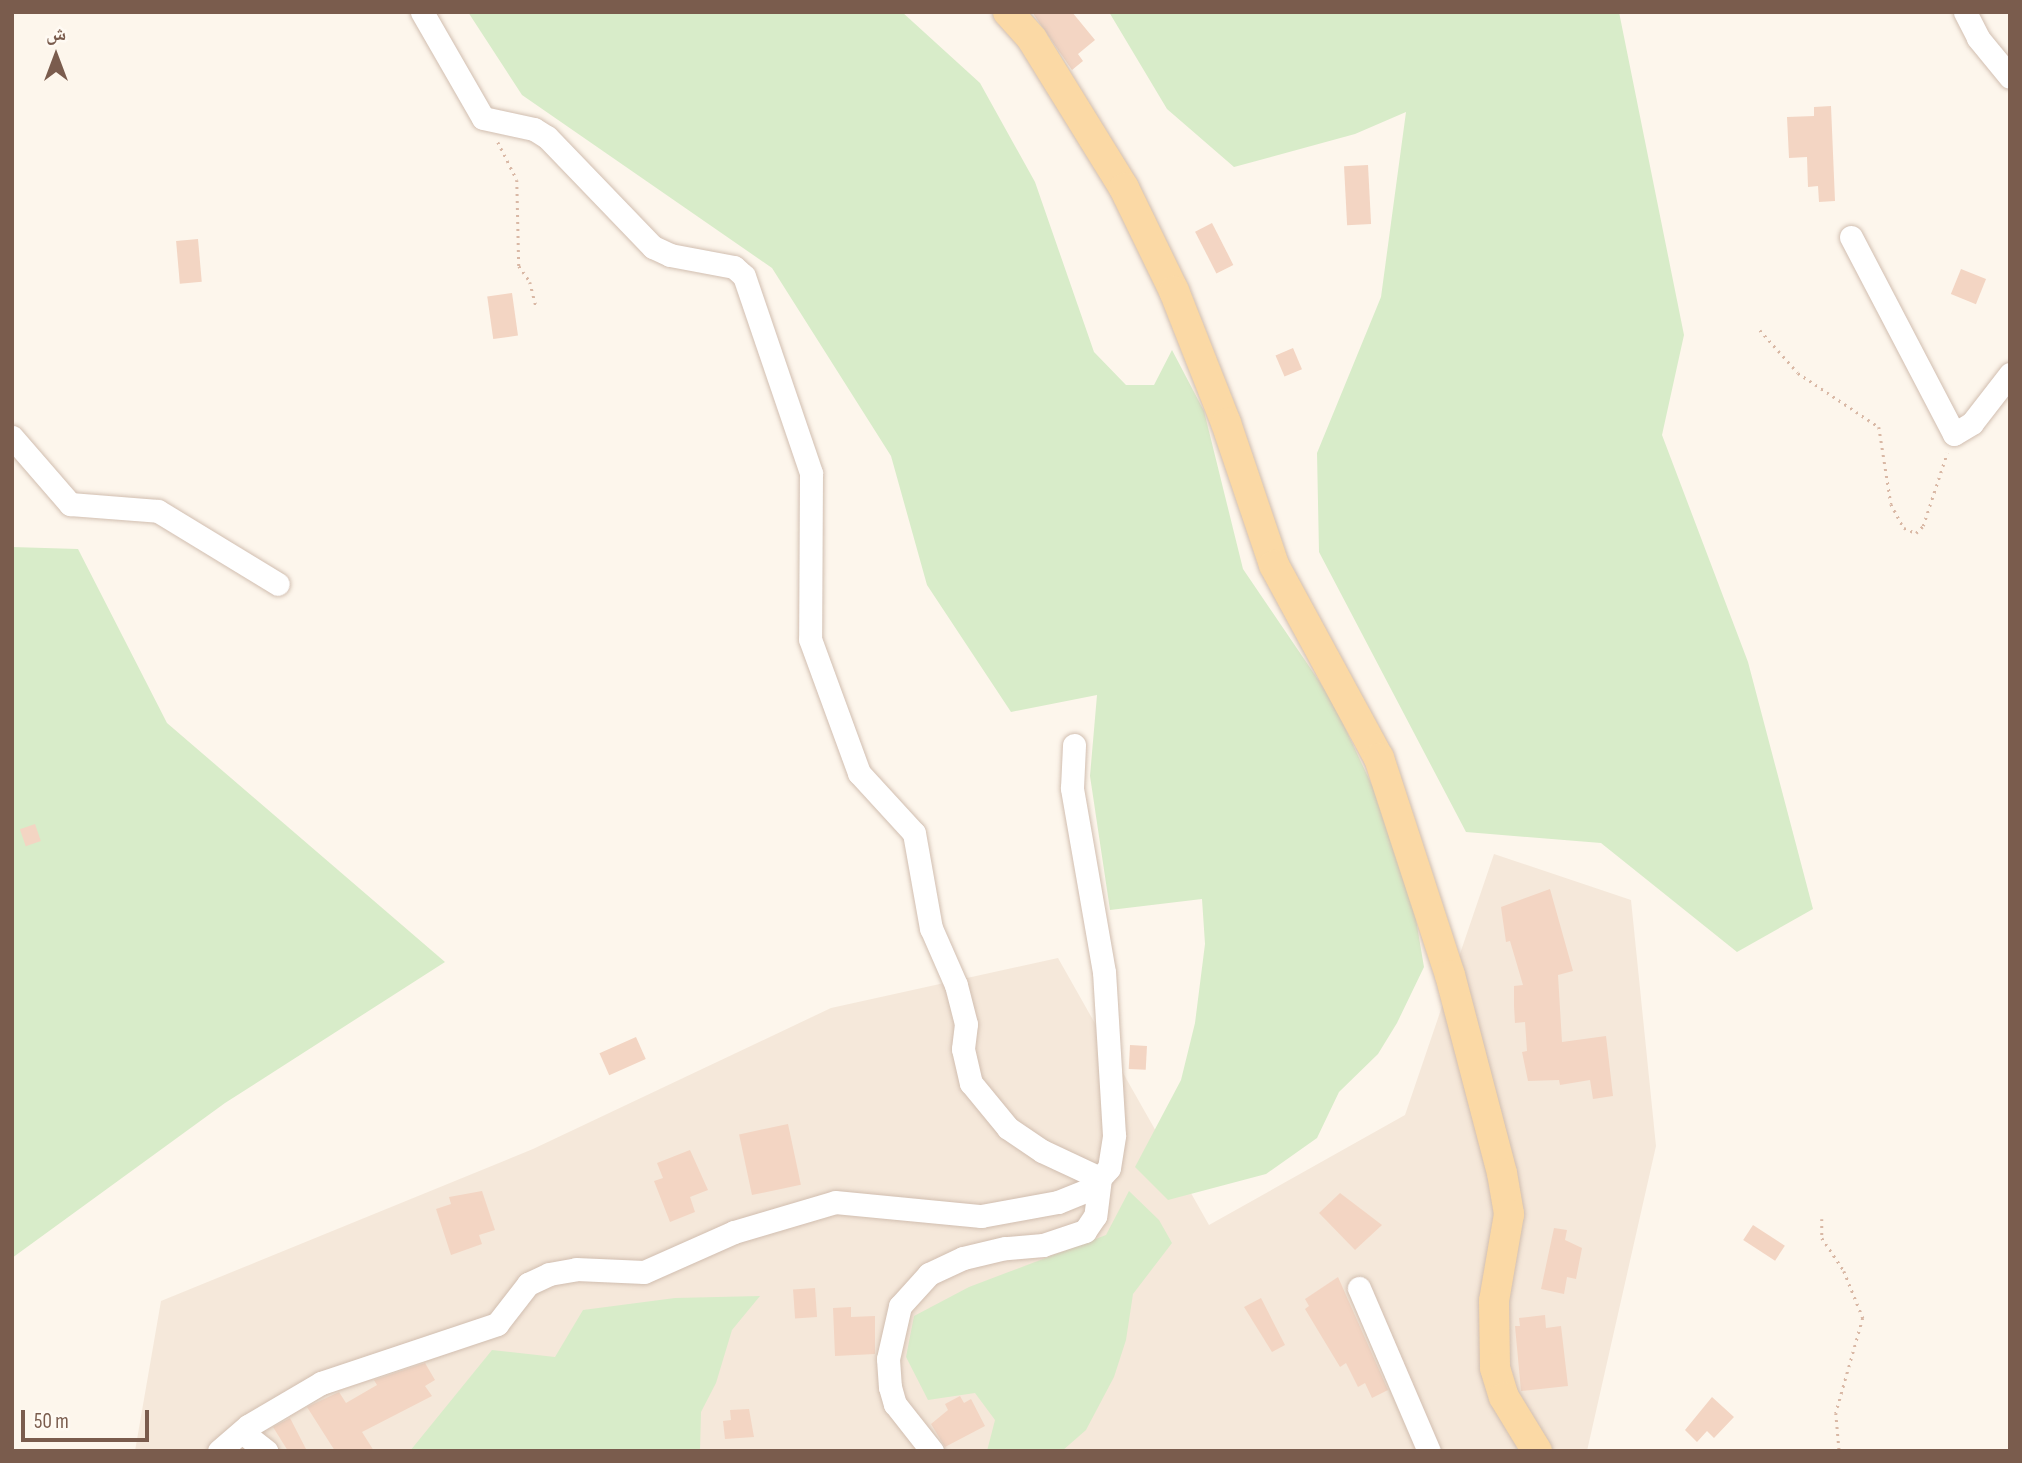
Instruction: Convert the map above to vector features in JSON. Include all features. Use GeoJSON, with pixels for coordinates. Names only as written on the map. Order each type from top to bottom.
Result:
{"type":"FeatureCollection","features":[{"type":"Feature","properties":{"kind":"main road"},"geometry":{"type":"LineString","coordinates":[[1008,12],[1032,39],[1124,188],[1179,303],[1274,565],[1379,758],[1450,975],[1502,1173],[1509,1214],[1494,1301],[1495,1368],[1504,1397],[1537,1451]]}},
{"type":"Feature","properties":{"kind":"street"},"geometry":{"type":"LineString","coordinates":[[422,12],[456,65],[477,110],[490,123],[521,126],[547,137],[653,247],[670,255],[734,267],[744,276],[811,473],[810,639],[859,773],[914,833],[931,928],[957,985],[966,1024],[963,1049],[971,1083],[1008,1128],[1042,1151],[1100,1178]]}},
{"type":"Feature","properties":{"kind":"street"},"geometry":{"type":"LineString","coordinates":[[1965,12],[1978,38],[2010,77]]}},
{"type":"Feature","properties":{"kind":"street"},"geometry":{"type":"LineString","coordinates":[[1851,237],[1954,433],[1972,423],[2010,374]]}},
{"type":"Feature","properties":{"kind":"street"},"geometry":{"type":"LineString","coordinates":[[12,437],[70,504],[158,511],[278,583]]}},
{"type":"Feature","properties":{"kind":"street"},"geometry":{"type":"LineString","coordinates":[[219,1451],[242,1432],[321,1383],[497,1324],[528,1284],[549,1274],[576,1269],[644,1272],[734,1232],[835,1202],[981,1216],[1058,1202],[1083,1194],[1100,1178],[1114,1155],[1114,1135],[1104,972],[1073,802],[1074,745]]}},
{"type":"Feature","properties":{"kind":"street"},"geometry":{"type":"LineString","coordinates":[[932,1451],[895,1404],[890,1387],[888,1359],[900,1306],[929,1275],[963,1258],[1005,1248],[1044,1245],[1086,1231],[1095,1216],[1100,1178]]}},
{"type":"Feature","properties":{"kind":"street"},"geometry":{"type":"LineString","coordinates":[[1359,1288],[1429,1451]]}},
{"type":"Feature","properties":{"kind":"street"},"geometry":{"type":"LineString","coordinates":[[242,1432],[267,1451]]}},
{"type":"Feature","properties":{"kind":"path"},"geometry":{"type":"LineString","coordinates":[[490,123],[517,180],[519,266],[530,282],[536,306]]}},
{"type":"Feature","properties":{"kind":"path"},"geometry":{"type":"LineString","coordinates":[[1760,330],[1798,373],[1879,427],[1891,504],[1904,528],[1916,533],[1923,526],[1954,433]]}},
{"type":"Feature","properties":{"kind":"path"},"geometry":{"type":"LineString","coordinates":[[1822,1219],[1822,1238],[1844,1271],[1863,1318],[1836,1413],[1839,1451]]}},
{"type":"Feature","properties":{"kind":"shaded area"},"geometry":{"type":"Polygon","coordinates":[[[1494,854],[1631,900],[1656,1146],[1587,1451],[135,1451],[161,1301],[533,1149],[831,1008],[1058,958],[1209,1225],[1405,1115],[1494,854]]]}},
{"type":"Feature","properties":{"kind":"green space"},"geometry":{"type":"Polygon","coordinates":[[[468,12],[902,12],[980,83],[1035,182],[1094,352],[1126,385],[1154,385],[1172,350],[1204,411],[1243,569],[1332,700],[1377,796],[1411,890],[1424,967],[1397,1023],[1378,1054],[1339,1092],[1317,1138],[1266,1174],[1168,1200],[1135,1167],[1181,1080],[1195,1023],[1205,944],[1202,899],[1110,910],[1090,776],[1097,695],[1011,712],[927,585],[891,456],[772,268],[522,95],[468,12]]]}},
{"type":"Feature","properties":{"kind":"green space"},"geometry":{"type":"Polygon","coordinates":[[[1109,12],[1619,12],[1684,335],[1662,435],[1748,662],[1813,909],[1737,952],[1601,843],[1466,832],[1319,552],[1317,453],[1381,297],[1406,112],[1355,134],[1234,167],[1167,109],[1109,12]]]}},
{"type":"Feature","properties":{"kind":"green space"},"geometry":{"type":"Polygon","coordinates":[[[12,547],[78,549],[167,723],[445,962],[225,1103],[12,1258],[12,547]]]}},
{"type":"Feature","properties":{"kind":"green space"},"geometry":{"type":"Polygon","coordinates":[[[1129,1191],[1159,1220],[1172,1243],[1133,1294],[1126,1340],[1114,1377],[1086,1430],[1062,1451],[987,1451],[995,1420],[975,1393],[928,1400],[906,1357],[914,1316],[969,1287],[1106,1235],[1129,1191]]]}},
{"type":"Feature","properties":{"kind":"green space"},"geometry":{"type":"Polygon","coordinates":[[[760,1296],[732,1330],[716,1383],[701,1412],[700,1451],[410,1451],[492,1350],[555,1357],[583,1310],[675,1298],[760,1296]]]}},
{"type":"Feature","properties":{"kind":"building"},"geometry":{"type":"Polygon","coordinates":[[[1032,12],[1072,12],[1095,40],[1078,54],[1083,61],[1072,70],[1032,12]]]}},
{"type":"Feature","properties":{"kind":"building"},"geometry":{"type":"Polygon","coordinates":[[[1831,106],[1835,201],[1819,202],[1818,186],[1808,187],[1807,157],[1789,158],[1787,117],[1814,116],[1814,107],[1831,106]]]}},
{"type":"Feature","properties":{"kind":"building"},"geometry":{"type":"Polygon","coordinates":[[[1368,165],[1371,224],[1347,225],[1344,166],[1368,165]]]}},
{"type":"Feature","properties":{"kind":"building"},"geometry":{"type":"Polygon","coordinates":[[[1212,223],[1233,265],[1216,274],[1195,232],[1212,223]]]}},
{"type":"Feature","properties":{"kind":"building"},"geometry":{"type":"Polygon","coordinates":[[[198,239],[202,282],[180,284],[176,241],[198,239]]]}},
{"type":"Feature","properties":{"kind":"building"},"geometry":{"type":"Polygon","coordinates":[[[1961,269],[1986,279],[1976,304],[1951,294],[1961,269]]]}},
{"type":"Feature","properties":{"kind":"building"},"geometry":{"type":"Polygon","coordinates":[[[512,293],[518,336],[493,339],[487,296],[512,293]]]}},
{"type":"Feature","properties":{"kind":"building"},"geometry":{"type":"Polygon","coordinates":[[[1293,348],[1302,369],[1284,377],[1276,355],[1293,348]]]}},
{"type":"Feature","properties":{"kind":"building"},"geometry":{"type":"Polygon","coordinates":[[[35,824],[41,841],[26,846],[20,829],[35,824]]]}},
{"type":"Feature","properties":{"kind":"building"},"geometry":{"type":"Polygon","coordinates":[[[1550,889],[1573,971],[1558,975],[1562,1042],[1606,1036],[1613,1096],[1593,1099],[1590,1080],[1560,1085],[1559,1080],[1528,1081],[1522,1052],[1527,1051],[1525,1022],[1515,1023],[1514,1006],[1514,986],[1523,985],[1510,941],[1506,942],[1501,907],[1550,889]]]}},
{"type":"Feature","properties":{"kind":"building"},"geometry":{"type":"Polygon","coordinates":[[[636,1037],[646,1059],[609,1075],[599,1053],[636,1037]]]}},
{"type":"Feature","properties":{"kind":"building"},"geometry":{"type":"Polygon","coordinates":[[[1130,1045],[1147,1046],[1146,1070],[1129,1069],[1130,1045]]]}},
{"type":"Feature","properties":{"kind":"building"},"geometry":{"type":"Polygon","coordinates":[[[788,1124],[801,1185],[752,1195],[739,1134],[788,1124]]]}},
{"type":"Feature","properties":{"kind":"building"},"geometry":{"type":"Polygon","coordinates":[[[690,1150],[708,1190],[690,1197],[695,1212],[670,1222],[654,1181],[663,1178],[657,1163],[690,1150]]]}},
{"type":"Feature","properties":{"kind":"building"},"geometry":{"type":"Polygon","coordinates":[[[482,1191],[495,1230],[479,1235],[482,1244],[451,1255],[436,1209],[451,1204],[449,1197],[482,1191]]]}},
{"type":"Feature","properties":{"kind":"building"},"geometry":{"type":"Polygon","coordinates":[[[1340,1193],[1382,1225],[1355,1250],[1319,1213],[1340,1193]]]}},
{"type":"Feature","properties":{"kind":"building"},"geometry":{"type":"Polygon","coordinates":[[[1753,1225],[1785,1246],[1775,1261],[1743,1240],[1753,1225]]]}},
{"type":"Feature","properties":{"kind":"building"},"geometry":{"type":"Polygon","coordinates":[[[1554,1228],[1567,1230],[1565,1240],[1582,1248],[1576,1279],[1567,1277],[1564,1294],[1541,1289],[1554,1228]]]}},
{"type":"Feature","properties":{"kind":"building"},"geometry":{"type":"Polygon","coordinates":[[[1338,1277],[1388,1390],[1372,1398],[1365,1383],[1358,1387],[1346,1363],[1340,1367],[1305,1309],[1309,1306],[1305,1299],[1338,1277]]]}},
{"type":"Feature","properties":{"kind":"building"},"geometry":{"type":"Polygon","coordinates":[[[815,1288],[817,1317],[795,1318],[793,1290],[815,1288]]]}},
{"type":"Feature","properties":{"kind":"building"},"geometry":{"type":"Polygon","coordinates":[[[1261,1298],[1285,1345],[1272,1352],[1244,1307],[1261,1298]]]}},
{"type":"Feature","properties":{"kind":"building"},"geometry":{"type":"Polygon","coordinates":[[[851,1307],[851,1317],[875,1316],[875,1354],[835,1356],[833,1308],[851,1307]]]}},
{"type":"Feature","properties":{"kind":"building"},"geometry":{"type":"Polygon","coordinates":[[[1545,1315],[1546,1328],[1561,1326],[1568,1386],[1521,1391],[1515,1326],[1520,1326],[1519,1318],[1545,1315]]]}},
{"type":"Feature","properties":{"kind":"building"},"geometry":{"type":"Polygon","coordinates":[[[425,1363],[435,1380],[425,1386],[432,1396],[362,1432],[374,1451],[335,1451],[307,1407],[339,1392],[346,1403],[377,1385],[374,1380],[425,1363]]]}},
{"type":"Feature","properties":{"kind":"building"},"geometry":{"type":"Polygon","coordinates":[[[960,1396],[964,1403],[971,1399],[985,1426],[945,1447],[931,1424],[948,1410],[945,1404],[960,1396]]]}},
{"type":"Feature","properties":{"kind":"building"},"geometry":{"type":"Polygon","coordinates":[[[1712,1397],[1734,1417],[1714,1438],[1707,1431],[1697,1442],[1685,1430],[1712,1397]]]}},
{"type":"Feature","properties":{"kind":"building"},"geometry":{"type":"Polygon","coordinates":[[[749,1409],[754,1437],[725,1439],[723,1421],[731,1420],[730,1410],[749,1409]]]}},
{"type":"Feature","properties":{"kind":"building"},"geometry":{"type":"Polygon","coordinates":[[[290,1418],[307,1451],[288,1451],[273,1427],[290,1418]]]}}]}
